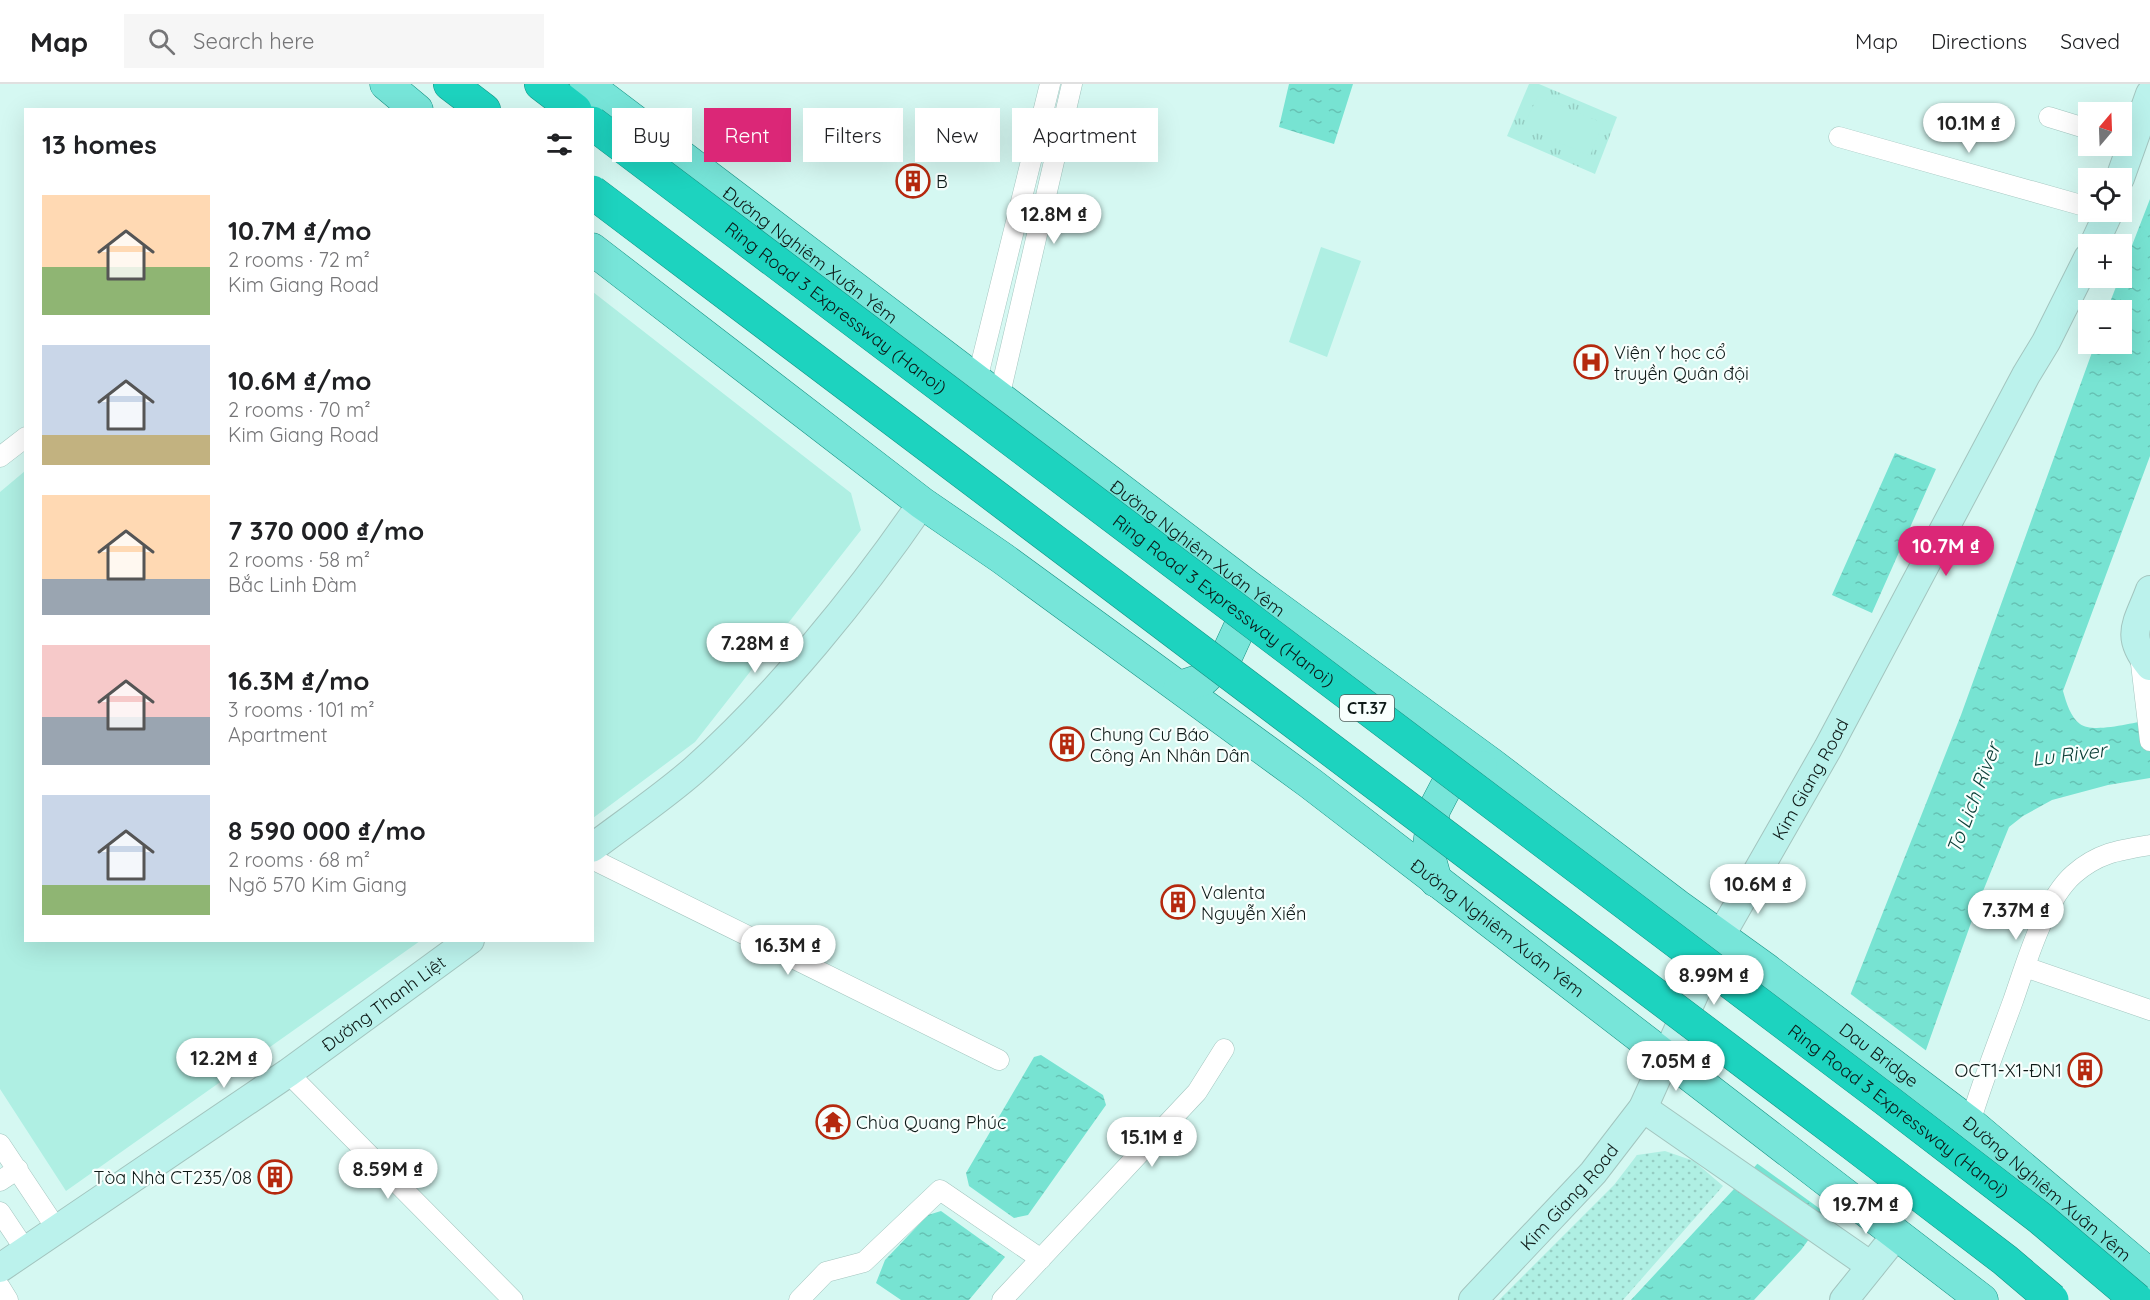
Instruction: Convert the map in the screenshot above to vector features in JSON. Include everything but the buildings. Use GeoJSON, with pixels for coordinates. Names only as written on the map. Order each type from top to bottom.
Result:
{"type":"FeatureCollection","features":[{"type":"Feature","properties":{"kind":"highway"},"geometry":{"type":"LineString","coordinates":[[450,84],[481,108]]}},
{"type":"Feature","properties":{"kind":"highway"},"geometry":{"type":"LineString","coordinates":[[541,84],[572,108]]}},
{"type":"Feature","properties":{"kind":"highway","name":"Ring Road 3 Expressway (Hanoi)"},"geometry":{"type":"LineString","coordinates":[[594,125],[1885,1099],[2040,1218],[2137,1300]]}},
{"type":"Feature","properties":{"kind":"highway"},"geometry":{"type":"LineString","coordinates":[[594,194],[1872,1159],[2005,1260],[2052,1300]]}},
{"type":"Feature","properties":{"kind":"main road"},"geometry":{"type":"LineString","coordinates":[[386,84],[415,108]]}},
{"type":"Feature","properties":{"kind":"main road","name":"Đường Nghiêm Xuân Yêm"},"geometry":{"type":"LineString","coordinates":[[586,84],[1249,587],[1490,763],[1815,1006]]}},
{"type":"Feature","properties":{"kind":"main road"},"geometry":{"type":"LineString","coordinates":[[2132,129],[2150,94]]}},
{"type":"Feature","properties":{"kind":"main road","name":"Đường Nghiêm Xuân Yêm"},"geometry":{"type":"LineString","coordinates":[[594,251],[922,503],[1180,687],[1888,1226]]}},
{"type":"Feature","properties":{"kind":"main road","name":"Kim Giang Road"},"geometry":{"type":"LineString","coordinates":[[1473,1300],[1593,1173],[1643,1108],[1720,937],[1828,748],[2026,375],[2046,342],[2078,278]]}},
{"type":"Feature","properties":{"kind":"main road"},"geometry":{"type":"LineString","coordinates":[[594,846],[693,771],[733,732],[824,631],[894,544],[922,503]]}},
{"type":"Feature","properties":{"kind":"main road"},"geometry":{"type":"LineString","coordinates":[[1180,687],[1204,679],[1226,657],[1243,620],[1249,587]]}},
{"type":"Feature","properties":{"kind":"main road"},"geometry":{"type":"LineString","coordinates":[[2145,660],[2134,640],[2136,627],[2150,590]]}},
{"type":"Feature","properties":{"kind":"main road"},"geometry":{"type":"LineString","coordinates":[[1436,881],[1428,852],[1431,822],[1438,800],[1446,787],[1490,763]]}},
{"type":"Feature","properties":{"kind":"main road","name":"Đường Thanh Liệt"},"geometry":{"type":"LineString","coordinates":[[0,1268],[58,1231],[288,1073],[467,942]]}},
{"type":"Feature","properties":{"kind":"main road","name":"Dau Bridge"},"geometry":{"type":"LineString","coordinates":[[1815,1006],[1944,1104]]}},
{"type":"Feature","properties":{"kind":"main road","name":"Đường Nghiêm Xuân Yêm"},"geometry":{"type":"LineString","coordinates":[[1944,1104],[1970,1123],[2150,1275]]}},
{"type":"Feature","properties":{"kind":"main road"},"geometry":{"type":"LineString","coordinates":[[1643,1108],[1862,1260]]}},
{"type":"Feature","properties":{"kind":"main road"},"geometry":{"type":"LineString","coordinates":[[1844,1300],[1862,1260],[1888,1226],[1983,1300]]}},
{"type":"Feature","properties":{"kind":"street"},"geometry":{"type":"LineString","coordinates":[[1043,108],[1050,84]]}},
{"type":"Feature","properties":{"kind":"street"},"geometry":{"type":"LineString","coordinates":[[1067,108],[1072,84]]}},
{"type":"Feature","properties":{"kind":"street"},"geometry":{"type":"LineString","coordinates":[[2049,117],[2078,126]]}},
{"type":"Feature","properties":{"kind":"street"},"geometry":{"type":"LineString","coordinates":[[1839,137],[2078,204]]}},
{"type":"Feature","properties":{"kind":"street"},"geometry":{"type":"LineString","coordinates":[[988,389],[1032,162]]}},
{"type":"Feature","properties":{"kind":"street"},"geometry":{"type":"LineString","coordinates":[[988,389],[1052,162]]}},
{"type":"Feature","properties":{"kind":"street"},"geometry":{"type":"LineString","coordinates":[[0,457],[24,439]]}},
{"type":"Feature","properties":{"kind":"street"},"geometry":{"type":"LineString","coordinates":[[2145,660],[2145,706],[2150,741]]}},
{"type":"Feature","properties":{"kind":"street"},"geometry":{"type":"LineString","coordinates":[[1970,1123],[1977,1097],[2025,967],[2049,909],[2062,885],[2096,857],[2150,845]]}},
{"type":"Feature","properties":{"kind":"street"},"geometry":{"type":"LineString","coordinates":[[594,860],[999,1060]]}},
{"type":"Feature","properties":{"kind":"street"},"geometry":{"type":"LineString","coordinates":[[2025,967],[2150,1010]]}},
{"type":"Feature","properties":{"kind":"street"},"geometry":{"type":"LineString","coordinates":[[1002,1300],[1197,1092],[1224,1049]]}},
{"type":"Feature","properties":{"kind":"street"},"geometry":{"type":"LineString","coordinates":[[288,1073],[513,1300]]}},
{"type":"Feature","properties":{"kind":"street"},"geometry":{"type":"LineString","coordinates":[[0,1144],[58,1231]]}},
{"type":"Feature","properties":{"kind":"street"},"geometry":{"type":"LineString","coordinates":[[0,1181],[18,1169]]}},
{"type":"Feature","properties":{"kind":"street"},"geometry":{"type":"LineString","coordinates":[[800,1300],[826,1272],[864,1262],[940,1190],[1041,1259]]}},
{"type":"Feature","properties":{"kind":"street"},"geometry":{"type":"LineString","coordinates":[[0,1212],[26,1251]]}},
{"type":"Feature","properties":{"kind":"street"},"geometry":{"type":"LineString","coordinates":[[0,1287],[8,1300]]}},
{"type":"Feature","properties":{"kind":"green space"},"geometry":{"type":"Polygon","coordinates":[[[1529,84],[1539,84],[1617,117],[1595,174],[1507,136],[1529,84]]]}},
{"type":"Feature","properties":{"kind":"green space"},"geometry":{"type":"Polygon","coordinates":[[[1538,96],[1603,123],[1590,156],[1523,127],[1538,96]]]}},
{"type":"Feature","properties":{"kind":"green space"},"geometry":{"type":"Polygon","coordinates":[[[1321,247],[1361,261],[1327,357],[1289,342],[1321,247]]]}},
{"type":"Feature","properties":{"kind":"green space"},"geometry":{"type":"Polygon","coordinates":[[[594,293],[851,493],[861,530],[695,742],[594,817],[594,293]]]}},
{"type":"Feature","properties":{"kind":"green space"},"geometry":{"type":"Polygon","coordinates":[[[24,472],[24,942],[419,942],[66,1191],[0,1089],[0,492],[24,472]]]}},
{"type":"Feature","properties":{"kind":"green space"},"geometry":{"type":"Polygon","coordinates":[[[1665,1151],[1694,1161],[1723,1186],[1623,1300],[1499,1300],[1614,1185],[1637,1155],[1665,1151]]]}},
{"type":"Feature","properties":{"kind":"water"},"geometry":{"type":"Polygon","coordinates":[[[1289,84],[1353,84],[1334,144],[1279,127],[1289,84]]]}},
{"type":"Feature","properties":{"kind":"water"},"geometry":{"type":"Polygon","coordinates":[[[2150,199],[2150,456],[2063,691],[2074,718],[2086,727],[2104,728],[2150,720],[2150,778],[2108,785],[2052,800],[2023,816],[2009,827],[1977,906],[1926,1050],[1880,1142],[1801,1250],[1754,1300],[1631,1300],[1759,1162],[1807,1084],[1851,993],[1961,715],[2091,354],[2132,354],[2132,300],[2111,300],[2116,288],[2132,288],[2132,245],[2150,199]]]}},
{"type":"Feature","properties":{"kind":"water"},"geometry":{"type":"Polygon","coordinates":[[[1895,453],[1936,469],[1872,613],[1832,595],[1895,453]]]}},
{"type":"Feature","properties":{"kind":"water"},"geometry":{"type":"Polygon","coordinates":[[[1041,1055],[1103,1095],[1106,1105],[1028,1215],[1014,1218],[969,1186],[966,1173],[1034,1057],[1041,1055]]]}},
{"type":"Feature","properties":{"kind":"water"},"geometry":{"type":"Polygon","coordinates":[[[941,1211],[1005,1257],[969,1300],[901,1300],[876,1283],[885,1260],[928,1215],[941,1211]]]}},
{"type":"Feature","properties":{"kind":"pier"},"geometry":{"type":"Polygon","coordinates":[[[1848,992],[1928,1052],[1882,1143],[1830,1216],[1755,1162],[1804,1082],[1848,992]]]}},
{"type":"Feature","properties":{"kind":"place","name":"B"},"geometry":{"type":"Point","coordinates":[913,181]}},
{"type":"Feature","properties":{"kind":"place","name":"Viện Y học cổ truyền Quân đội"},"geometry":{"type":"Point","coordinates":[1591,362]}},
{"type":"Feature","properties":{"kind":"place","name":"Chung Cư Báo Công An Nhân Dân"},"geometry":{"type":"Point","coordinates":[1067,744]}},
{"type":"Feature","properties":{"kind":"place","name":"Valenta Nguyễn Xiển"},"geometry":{"type":"Point","coordinates":[1178,902]}},
{"type":"Feature","properties":{"kind":"place","name":"OCT1-X1-ĐN1"},"geometry":{"type":"Point","coordinates":[2085,1070]}},
{"type":"Feature","properties":{"kind":"place","name":"Chùa Quang Phúc"},"geometry":{"type":"Point","coordinates":[833,1122]}},
{"type":"Feature","properties":{"kind":"place","name":"Tòa Nhà CT235/08"},"geometry":{"type":"Point","coordinates":[275,1177]}},
{"type":"Feature","properties":{"kind":"water label","name":"Lu River"},"geometry":{"type":"Point","coordinates":[2069,754]}},
{"type":"Feature","properties":{"kind":"water label","name":"To Lich River"},"geometry":{"type":"Point","coordinates":[1973,798]}}]}
